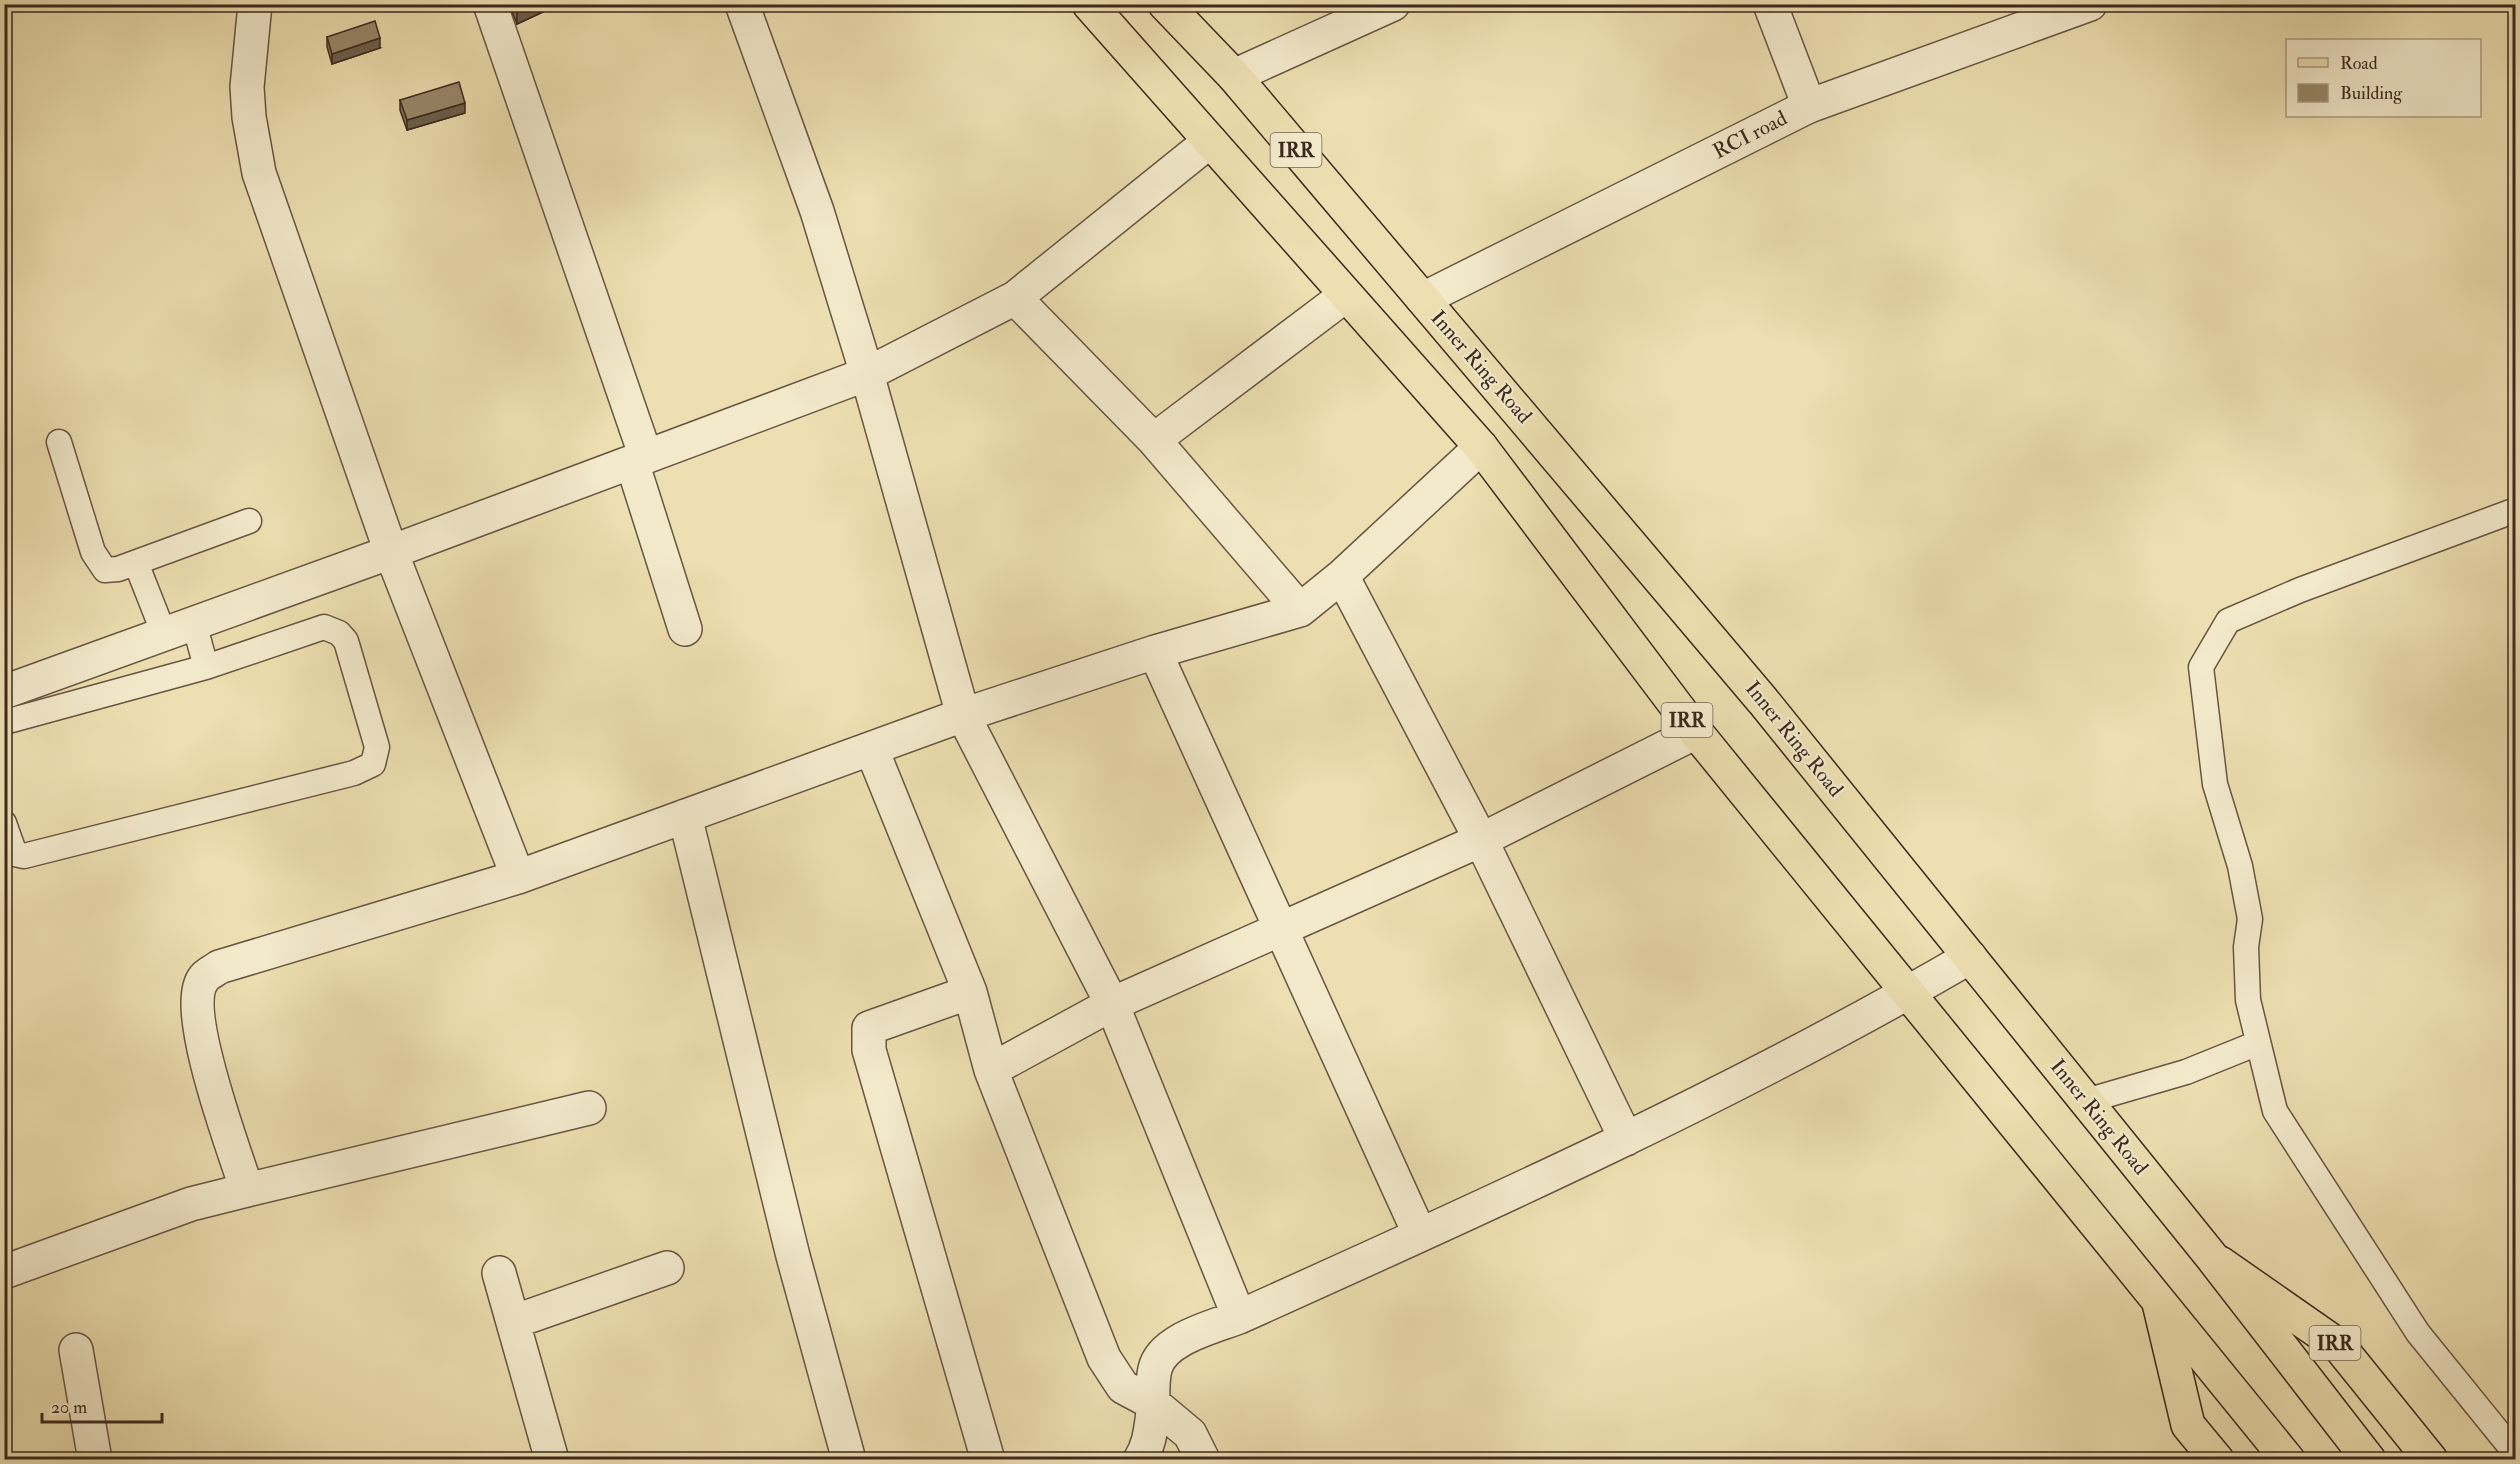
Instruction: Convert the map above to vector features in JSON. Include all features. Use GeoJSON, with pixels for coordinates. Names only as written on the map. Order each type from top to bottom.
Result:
{"type":"FeatureCollection","features":[{"type":"Feature","properties":{"kind":"main road","name":"IRR"},"geometry":{"type":"LineString","coordinates":[[1089,4],[1480,447],[1696,732],[2288,1460]]}},
{"type":"Feature","properties":{"kind":"main road","name":"Inner Ring Road"},"geometry":{"type":"LineString","coordinates":[[1165,4],[1234,76],[1764,701],[2211,1256],[2339,1346],[2432,1460]]}},
{"type":"Feature","properties":{"kind":"main road","name":"IRR"},"geometry":{"type":"LineString","coordinates":[[2211,1256],[2369,1460]]}},
{"type":"Feature","properties":{"kind":"main road","name":"IRR"},"geometry":{"type":"LineString","coordinates":[[2159,1303],[2188,1425],[2217,1460]]}},
{"type":"Feature","properties":{"kind":"street"},"geometry":{"type":"LineString","coordinates":[[255,4],[247,87],[249,117],[259,173],[391,552],[518,878]]}},
{"type":"Feature","properties":{"kind":"street"},"geometry":{"type":"LineString","coordinates":[[490,4],[639,459],[685,629]]}},
{"type":"Feature","properties":{"kind":"street"},"geometry":{"type":"LineString","coordinates":[[742,4],[817,211],[867,374],[963,715],[1112,1004],[1239,1317]]}},
{"type":"Feature","properties":{"kind":"street"},"geometry":{"type":"LineString","coordinates":[[1234,76],[1393,4]]}},
{"type":"Feature","properties":{"kind":"street"},"geometry":{"type":"LineString","coordinates":[[1770,4],[1809,106]]}},
{"type":"Feature","properties":{"kind":"street","name":"RCI road"},"geometry":{"type":"LineString","coordinates":[[1423,299],[1809,106],[2090,4]]}},
{"type":"Feature","properties":{"kind":"street"},"geometry":{"type":"LineString","coordinates":[[9,708],[73,667],[391,552],[867,374],[1016,298],[1210,141]]}},
{"type":"Feature","properties":{"kind":"street"},"geometry":{"type":"LineString","coordinates":[[1154,440],[1347,296]]}},
{"type":"Feature","properties":{"kind":"street"},"geometry":{"type":"LineString","coordinates":[[1016,298],[1154,440],[1300,610]]}},
{"type":"Feature","properties":{"kind":"street"},"geometry":{"type":"LineString","coordinates":[[247,1190],[212,1081],[200,1032],[198,996],[203,979],[219,968],[518,878],[963,715],[1155,652],[1300,610],[1342,576],[1480,447]]}},
{"type":"Feature","properties":{"kind":"street"},"geometry":{"type":"LineString","coordinates":[[1342,576],[1481,840],[1626,1139]]}},
{"type":"Feature","properties":{"kind":"street"},"geometry":{"type":"LineString","coordinates":[[1155,652],[1420,1235]]}},
{"type":"Feature","properties":{"kind":"street"},"geometry":{"type":"LineString","coordinates":[[991,1070],[1112,1004],[1481,840],[1696,732]]}},
{"type":"Feature","properties":{"kind":"street"},"geometry":{"type":"LineString","coordinates":[[872,750],[970,992],[991,1070],[1104,1358],[1123,1388],[1153,1403],[1190,1434],[1203,1460]]}},
{"type":"Feature","properties":{"kind":"street"},"geometry":{"type":"LineString","coordinates":[[685,816],[793,1256],[849,1460]]}},
{"type":"Feature","properties":{"kind":"street"},"geometry":{"type":"LineString","coordinates":[[1140,1460],[1147,1449],[1155,1368],[1163,1353],[1188,1336],[1239,1317],[1626,1139],[1909,992],[1970,957]]}},
{"type":"Feature","properties":{"kind":"street"},"geometry":{"type":"LineString","coordinates":[[970,992],[869,1028],[869,1050],[988,1460]]}},
{"type":"Feature","properties":{"kind":"street"},"geometry":{"type":"LineString","coordinates":[[4,1272],[191,1204],[589,1108]]}},
{"type":"Feature","properties":{"kind":"street"},"geometry":{"type":"LineString","coordinates":[[513,1322],[668,1268]]}},
{"type":"Feature","properties":{"kind":"street"},"geometry":{"type":"LineString","coordinates":[[499,1274],[552,1460]]}},
{"type":"Feature","properties":{"kind":"street"},"geometry":{"type":"LineString","coordinates":[[76,1350],[95,1460]]}},
{"type":"Feature","properties":{"kind":"lane"},"geometry":{"type":"LineString","coordinates":[[59,442],[93,552],[105,570],[118,569],[249,522]]}},
{"type":"Feature","properties":{"kind":"lane"},"geometry":{"type":"LineString","coordinates":[[2516,510],[2300,590],[2228,621],[2201,668],[2215,784],[2240,867],[2250,919],[2246,946],[2248,1000],[2275,1111],[2418,1333],[2516,1454]]}},
{"type":"Feature","properties":{"kind":"lane"},"geometry":{"type":"LineString","coordinates":[[136,562],[164,634]]}},
{"type":"Feature","properties":{"kind":"lane"},"geometry":{"type":"LineString","coordinates":[[194,623],[206,667]]}},
{"type":"Feature","properties":{"kind":"lane"},"geometry":{"type":"LineString","coordinates":[[4,823],[15,854],[24,856],[354,773],[373,764],[377,747],[346,641],[339,633],[324,627],[206,667],[82,702],[9,708]]}},
{"type":"Feature","properties":{"kind":"lane"},"geometry":{"type":"LineString","coordinates":[[73,667],[82,702]]}},
{"type":"Feature","properties":{"kind":"lane"},"geometry":{"type":"LineString","coordinates":[[2085,1101],[2186,1072],[2258,1043]]}},
{"type":"Feature","properties":{"kind":"building"},"geometry":{"type":"Polygon","coordinates":[[[375,21],[380,38],[332,54],[327,37],[375,21]]]}},
{"type":"Feature","properties":{"kind":"building"},"geometry":{"type":"Polygon","coordinates":[[[459,82],[465,103],[407,120],[400,100],[459,82]]]}}]}
